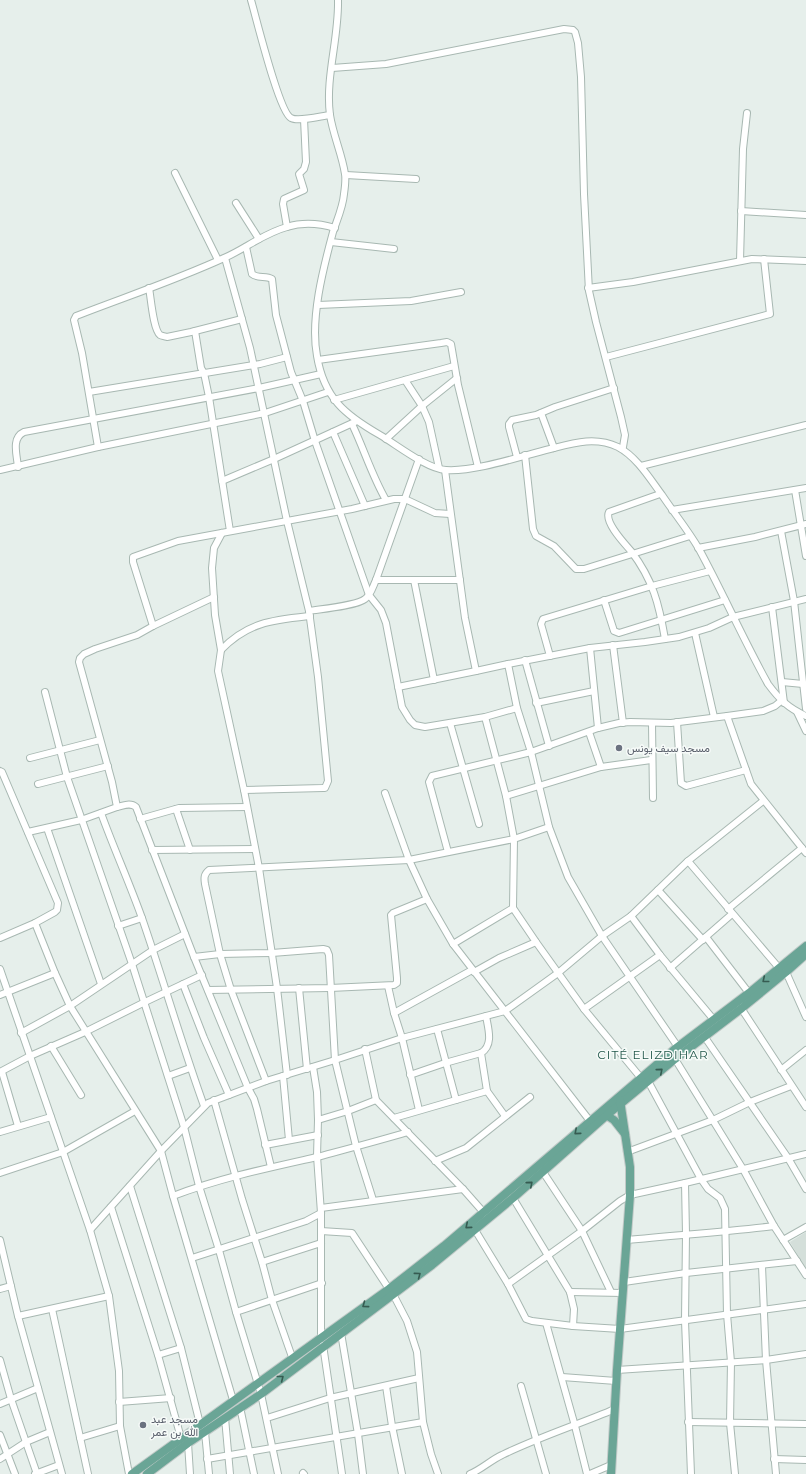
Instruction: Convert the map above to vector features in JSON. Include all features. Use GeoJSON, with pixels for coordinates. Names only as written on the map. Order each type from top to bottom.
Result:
{"type":"FeatureCollection","features":[{"type":"Feature","properties":{"kind":"main road"},"geometry":{"type":"LineString","coordinates":[[645,1079],[675,1059],[704,1036],[782,970],[806,946]]}},
{"type":"Feature","properties":{"kind":"main road"},"geometry":{"type":"LineString","coordinates":[[149,1473],[200,1424],[292,1358],[341,1333],[444,1246],[514,1198],[678,1047],[714,1020],[739,1005],[749,993],[806,954]]}},
{"type":"Feature","properties":{"kind":"main road"},"geometry":{"type":"LineString","coordinates":[[611,1474],[614,1409],[630,1195],[628,1152],[620,1100]]}},
{"type":"Feature","properties":{"kind":"main road"},"geometry":{"type":"LineString","coordinates":[[130,1474],[185,1440],[204,1432],[261,1394],[322,1342],[391,1291],[432,1265],[475,1230],[486,1216],[590,1121],[604,1114]]}},
{"type":"Feature","properties":{"kind":"main road"},"geometry":{"type":"LineString","coordinates":[[604,1114],[614,1120],[625,1134]]}},
{"type":"Feature","properties":{"kind":"street"},"geometry":{"type":"LineString","coordinates":[[251,0],[265,53],[285,111],[291,118],[304,119],[330,115]]}},
{"type":"Feature","properties":{"kind":"street"},"geometry":{"type":"LineString","coordinates":[[338,0],[338,19],[330,90],[330,115],[346,175],[344,198],[331,242],[315,325],[318,360],[321,374],[328,392],[355,422],[419,459],[442,469],[478,467],[589,441],[601,442],[620,448],[641,466],[698,548],[768,684],[783,702],[797,712],[806,716]]}},
{"type":"Feature","properties":{"kind":"street"},"geometry":{"type":"LineString","coordinates":[[332,68],[386,64],[564,30],[573,30],[577,36],[581,77],[588,288],[625,435],[623,447],[620,448]]}},
{"type":"Feature","properties":{"kind":"street"},"geometry":{"type":"LineString","coordinates":[[740,261],[741,211],[747,114]]}},
{"type":"Feature","properties":{"kind":"street"},"geometry":{"type":"LineString","coordinates":[[287,226],[284,200],[286,197],[300,193],[304,190],[299,174],[304,169],[306,162],[304,119]]}},
{"type":"Feature","properties":{"kind":"street"},"geometry":{"type":"LineString","coordinates":[[176,173],[218,260]]}},
{"type":"Feature","properties":{"kind":"street"},"geometry":{"type":"LineString","coordinates":[[346,175],[416,179]]}},
{"type":"Feature","properties":{"kind":"street"},"geometry":{"type":"LineString","coordinates":[[236,204],[259,239]]}},
{"type":"Feature","properties":{"kind":"street"},"geometry":{"type":"LineString","coordinates":[[741,211],[806,215]]}},
{"type":"Feature","properties":{"kind":"street"},"geometry":{"type":"LineString","coordinates":[[98,447],[82,353],[74,318],[76,316],[225,258],[273,231],[287,226],[318,223],[335,228]]}},
{"type":"Feature","properties":{"kind":"street"},"geometry":{"type":"LineString","coordinates":[[331,242],[394,249]]}},
{"type":"Feature","properties":{"kind":"street"},"geometry":{"type":"LineString","coordinates":[[246,246],[253,275],[272,279],[276,315],[290,372],[294,379],[341,511],[369,595],[381,610],[386,622],[402,707],[415,725],[425,727],[485,717],[517,708]]}},
{"type":"Feature","properties":{"kind":"street"},"geometry":{"type":"LineString","coordinates":[[225,258],[242,319],[265,413],[287,521],[309,614],[318,678],[328,772],[327,785],[323,788],[244,790]]}},
{"type":"Feature","properties":{"kind":"street"},"geometry":{"type":"LineString","coordinates":[[588,288],[633,282],[740,261],[764,259],[806,261]]}},
{"type":"Feature","properties":{"kind":"street"},"geometry":{"type":"LineString","coordinates":[[606,357],[770,314],[764,259]]}},
{"type":"Feature","properties":{"kind":"street"},"geometry":{"type":"LineString","coordinates":[[149,288],[159,334],[166,337],[242,319]]}},
{"type":"Feature","properties":{"kind":"street"},"geometry":{"type":"LineString","coordinates":[[318,305],[411,301],[461,292]]}},
{"type":"Feature","properties":{"kind":"street"},"geometry":{"type":"LineString","coordinates":[[194,331],[209,397],[230,531]]}},
{"type":"Feature","properties":{"kind":"street"},"geometry":{"type":"LineString","coordinates":[[318,360],[447,342],[451,344],[454,366],[478,467]]}},
{"type":"Feature","properties":{"kind":"street"},"geometry":{"type":"LineString","coordinates":[[89,392],[253,365],[287,357]]}},
{"type":"Feature","properties":{"kind":"street"},"geometry":{"type":"LineString","coordinates":[[334,400],[454,366]]}},
{"type":"Feature","properties":{"kind":"street"},"geometry":{"type":"LineString","coordinates":[[18,467],[16,441],[17,436],[20,433],[259,388],[321,374]]}},
{"type":"Feature","properties":{"kind":"street"},"geometry":{"type":"LineString","coordinates":[[386,439],[422,406],[457,378]]}},
{"type":"Feature","properties":{"kind":"street"},"geometry":{"type":"LineString","coordinates":[[405,380],[422,406],[431,427],[442,469],[465,618],[476,671]]}},
{"type":"Feature","properties":{"kind":"street"},"geometry":{"type":"LineString","coordinates":[[517,457],[509,427],[510,422],[614,388]]}},
{"type":"Feature","properties":{"kind":"street"},"geometry":{"type":"LineString","coordinates":[[0,470],[98,447],[213,425],[265,413],[328,392]]}},
{"type":"Feature","properties":{"kind":"street"},"geometry":{"type":"LineString","coordinates":[[541,413],[554,448]]}},
{"type":"Feature","properties":{"kind":"street"},"geometry":{"type":"LineString","coordinates":[[222,481],[355,422]]}},
{"type":"Feature","properties":{"kind":"street"},"geometry":{"type":"LineString","coordinates":[[355,422],[376,482],[386,500]]}},
{"type":"Feature","properties":{"kind":"street"},"geometry":{"type":"LineString","coordinates":[[641,466],[805,425],[806,434]]}},
{"type":"Feature","properties":{"kind":"street"},"geometry":{"type":"LineString","coordinates":[[333,432],[365,506]]}},
{"type":"Feature","properties":{"kind":"street"},"geometry":{"type":"LineString","coordinates":[[525,455],[533,529],[536,536],[554,546],[571,565],[578,570],[690,536]]}},
{"type":"Feature","properties":{"kind":"street"},"geometry":{"type":"LineString","coordinates":[[221,650],[234,637],[257,625],[355,603],[365,599],[369,595],[376,580],[419,459]]}},
{"type":"Feature","properties":{"kind":"street"},"geometry":{"type":"LineString","coordinates":[[672,510],[806,488]]}},
{"type":"Feature","properties":{"kind":"street"},"geometry":{"type":"LineString","coordinates":[[795,490],[803,525],[806,556]]}},
{"type":"Feature","properties":{"kind":"street"},"geometry":{"type":"LineString","coordinates":[[660,494],[609,512],[608,520],[632,553],[652,586],[662,620],[665,639]]}},
{"type":"Feature","properties":{"kind":"street"},"geometry":{"type":"LineString","coordinates":[[154,626],[132,562],[133,557],[178,541],[341,511],[386,500],[405,499],[435,513],[450,514]]}},
{"type":"Feature","properties":{"kind":"street"},"geometry":{"type":"LineString","coordinates":[[698,548],[803,525]]}},
{"type":"Feature","properties":{"kind":"street"},"geometry":{"type":"LineString","coordinates":[[781,531],[794,601],[804,675],[803,684],[806,708]]}},
{"type":"Feature","properties":{"kind":"street"},"geometry":{"type":"LineString","coordinates":[[222,533],[215,545],[213,555],[214,597],[221,650],[218,671],[244,790],[272,953],[277,988],[285,1075],[289,1140]]}},
{"type":"Feature","properties":{"kind":"street"},"geometry":{"type":"LineString","coordinates":[[550,656],[540,624],[543,619],[652,586],[710,571]]}},
{"type":"Feature","properties":{"kind":"street"},"geometry":{"type":"LineString","coordinates":[[376,580],[460,580]]}},
{"type":"Feature","properties":{"kind":"street"},"geometry":{"type":"LineString","coordinates":[[414,580],[434,680]]}},
{"type":"Feature","properties":{"kind":"street"},"geometry":{"type":"LineString","coordinates":[[117,807],[108,766],[80,669],[80,658],[84,654],[137,634],[214,597]]}},
{"type":"Feature","properties":{"kind":"street"},"geometry":{"type":"LineString","coordinates":[[398,687],[590,648],[665,639],[695,633],[733,617],[806,598]]}},
{"type":"Feature","properties":{"kind":"street"},"geometry":{"type":"LineString","coordinates":[[604,600],[614,631],[622,632],[725,600]]}},
{"type":"Feature","properties":{"kind":"street"},"geometry":{"type":"LineString","coordinates":[[772,606],[782,682],[783,702]]}},
{"type":"Feature","properties":{"kind":"street"},"geometry":{"type":"LineString","coordinates":[[695,633],[714,718]]}},
{"type":"Feature","properties":{"kind":"street"},"geometry":{"type":"LineString","coordinates":[[613,645],[623,723]]}},
{"type":"Feature","properties":{"kind":"street"},"geometry":{"type":"LineString","coordinates":[[590,648],[598,728]]}},
{"type":"Feature","properties":{"kind":"street"},"geometry":{"type":"LineString","coordinates":[[525,660],[536,703],[550,746]]}},
{"type":"Feature","properties":{"kind":"street"},"geometry":{"type":"LineString","coordinates":[[508,664],[517,708],[531,752],[549,827],[568,877],[602,936],[678,1047]]}},
{"type":"Feature","properties":{"kind":"street"},"geometry":{"type":"LineString","coordinates":[[782,682],[803,684]]}},
{"type":"Feature","properties":{"kind":"street"},"geometry":{"type":"LineString","coordinates":[[536,703],[594,691]]}},
{"type":"Feature","properties":{"kind":"street"},"geometry":{"type":"LineString","coordinates":[[45,692],[66,777],[145,1002],[184,1126],[199,1186],[261,1394],[278,1474]]}},
{"type":"Feature","properties":{"kind":"street"},"geometry":{"type":"LineString","coordinates":[[448,852],[429,782],[430,779],[437,774],[531,752],[598,728],[623,723],[652,724],[714,718],[763,710],[783,702]]}},
{"type":"Feature","properties":{"kind":"street"},"geometry":{"type":"LineString","coordinates":[[797,712],[806,731]]}},
{"type":"Feature","properties":{"kind":"street"},"geometry":{"type":"LineString","coordinates":[[727,716],[751,784],[763,801],[804,850],[728,908]]}},
{"type":"Feature","properties":{"kind":"street"},"geometry":{"type":"LineString","coordinates":[[485,717],[506,796],[514,839],[513,908],[584,1009],[645,1079],[701,1179],[722,1201],[725,1209],[727,1314],[731,1362],[730,1423],[735,1474]]}},
{"type":"Feature","properties":{"kind":"street"},"geometry":{"type":"LineString","coordinates":[[678,722],[681,783],[686,786],[746,770]]}},
{"type":"Feature","properties":{"kind":"street"},"geometry":{"type":"LineString","coordinates":[[450,723],[479,824]]}},
{"type":"Feature","properties":{"kind":"street"},"geometry":{"type":"LineString","coordinates":[[652,724],[652,798]]}},
{"type":"Feature","properties":{"kind":"street"},"geometry":{"type":"LineString","coordinates":[[589,732],[601,767]]}},
{"type":"Feature","properties":{"kind":"street"},"geometry":{"type":"LineString","coordinates":[[30,758],[100,740]]}},
{"type":"Feature","properties":{"kind":"street"},"geometry":{"type":"LineString","coordinates":[[506,796],[601,767],[651,760]]}},
{"type":"Feature","properties":{"kind":"street"},"geometry":{"type":"LineString","coordinates":[[38,784],[108,766]]}},
{"type":"Feature","properties":{"kind":"street"},"geometry":{"type":"LineString","coordinates":[[0,771],[2,772],[58,903],[57,910],[34,923],[0,938]]}},
{"type":"Feature","properties":{"kind":"street"},"geometry":{"type":"LineString","coordinates":[[385,793],[409,860],[427,899],[453,944],[590,1121]]}},
{"type":"Feature","properties":{"kind":"street"},"geometry":{"type":"LineString","coordinates":[[90,1230],[204,1106],[214,1100],[266,1081],[335,1060],[365,1049],[505,1010],[558,973],[602,936],[631,916],[688,861],[763,801]]}},
{"type":"Feature","properties":{"kind":"street"},"geometry":{"type":"LineString","coordinates":[[28,832],[81,820],[117,807],[132,804],[136,807],[194,957],[248,1088],[254,1099],[271,1166]]}},
{"type":"Feature","properties":{"kind":"street"},"geometry":{"type":"LineString","coordinates":[[140,819],[176,809],[247,807]]}},
{"type":"Feature","properties":{"kind":"street"},"geometry":{"type":"LineString","coordinates":[[176,809],[190,850]]}},
{"type":"Feature","properties":{"kind":"street"},"geometry":{"type":"LineString","coordinates":[[101,813],[142,918],[167,992],[190,1068],[204,1106]]}},
{"type":"Feature","properties":{"kind":"street"},"geometry":{"type":"LineString","coordinates":[[266,1081],[231,990],[220,954],[205,884],[205,875],[209,870],[409,860],[514,839],[549,827]]}},
{"type":"Feature","properties":{"kind":"street"},"geometry":{"type":"LineString","coordinates":[[47,828],[101,984]]}},
{"type":"Feature","properties":{"kind":"street"},"geometry":{"type":"LineString","coordinates":[[152,850],[255,849]]}},
{"type":"Feature","properties":{"kind":"street"},"geometry":{"type":"LineString","coordinates":[[688,861],[732,914],[782,970],[806,1017]]}},
{"type":"Feature","properties":{"kind":"street"},"geometry":{"type":"LineString","coordinates":[[658,890],[704,939],[749,993]]}},
{"type":"Feature","properties":{"kind":"street"},"geometry":{"type":"LineString","coordinates":[[208,990],[330,988],[394,985],[397,981],[391,915],[427,899]]}},
{"type":"Feature","properties":{"kind":"street"},"geometry":{"type":"LineString","coordinates":[[453,944],[513,908]]}},
{"type":"Feature","properties":{"kind":"street"},"geometry":{"type":"LineString","coordinates":[[670,968],[732,914]]}},
{"type":"Feature","properties":{"kind":"street"},"geometry":{"type":"LineString","coordinates":[[631,916],[670,968],[714,1020]]}},
{"type":"Feature","properties":{"kind":"street"},"geometry":{"type":"LineString","coordinates":[[118,926],[142,918]]}},
{"type":"Feature","properties":{"kind":"street"},"geometry":{"type":"LineString","coordinates":[[34,923],[70,1006],[161,1151],[233,1400]]}},
{"type":"Feature","properties":{"kind":"street"},"geometry":{"type":"LineString","coordinates":[[21,1033],[70,1006],[153,950],[185,934]]}},
{"type":"Feature","properties":{"kind":"street"},"geometry":{"type":"LineString","coordinates":[[394,1013],[499,958],[536,942]]}},
{"type":"Feature","properties":{"kind":"street"},"geometry":{"type":"LineString","coordinates":[[194,957],[220,954],[326,950],[329,956],[335,1060],[356,1146],[373,1200]]}},
{"type":"Feature","properties":{"kind":"street"},"geometry":{"type":"LineString","coordinates":[[584,1009],[660,955]]}},
{"type":"Feature","properties":{"kind":"street"},"geometry":{"type":"LineString","coordinates":[[0,969],[90,1230],[109,1296],[118,1358],[120,1426],[130,1474]]}},
{"type":"Feature","properties":{"kind":"street"},"geometry":{"type":"LineString","coordinates":[[0,995],[55,973]]}},
{"type":"Feature","properties":{"kind":"street"},"geometry":{"type":"LineString","coordinates":[[18,1126],[1,1072],[30,1056],[85,1032],[202,975]]}},
{"type":"Feature","properties":{"kind":"street"},"geometry":{"type":"LineString","coordinates":[[184,984],[204,1038],[229,1095]]}},
{"type":"Feature","properties":{"kind":"street"},"geometry":{"type":"LineString","coordinates":[[388,986],[419,1110]]}},
{"type":"Feature","properties":{"kind":"street"},"geometry":{"type":"LineString","coordinates":[[299,988],[310,1068],[317,1092],[317,1156],[321,1210],[322,1342],[342,1474]]}},
{"type":"Feature","properties":{"kind":"street"},"geometry":{"type":"LineString","coordinates":[[739,1005],[806,1107]]}},
{"type":"Feature","properties":{"kind":"street"},"geometry":{"type":"LineString","coordinates":[[410,1074],[481,1053],[487,1048],[490,1040],[486,1016]]}},
{"type":"Feature","properties":{"kind":"street"},"geometry":{"type":"LineString","coordinates":[[437,1029],[456,1100]]}},
{"type":"Feature","properties":{"kind":"street"},"geometry":{"type":"LineString","coordinates":[[704,1036],[788,1158],[806,1189]]}},
{"type":"Feature","properties":{"kind":"street"},"geometry":{"type":"LineString","coordinates":[[51,1046],[81,1095]]}},
{"type":"Feature","properties":{"kind":"street"},"geometry":{"type":"LineString","coordinates":[[365,1049],[376,1100],[463,1189],[486,1216]]}},
{"type":"Feature","properties":{"kind":"street"},"geometry":{"type":"LineString","coordinates":[[781,1070],[806,1050]]}},
{"type":"Feature","properties":{"kind":"street"},"geometry":{"type":"LineString","coordinates":[[481,1053],[487,1091],[505,1116]]}},
{"type":"Feature","properties":{"kind":"street"},"geometry":{"type":"LineString","coordinates":[[675,1059],[713,1120],[774,1226],[806,1275]]}},
{"type":"Feature","properties":{"kind":"street"},"geometry":{"type":"LineString","coordinates":[[168,1076],[190,1068]]}},
{"type":"Feature","properties":{"kind":"street"},"geometry":{"type":"LineString","coordinates":[[628,1152],[713,1120],[750,1102],[791,1086]]}},
{"type":"Feature","properties":{"kind":"street"},"geometry":{"type":"LineString","coordinates":[[394,1118],[487,1091]]}},
{"type":"Feature","properties":{"kind":"street"},"geometry":{"type":"LineString","coordinates":[[435,1161],[466,1148],[530,1097]]}},
{"type":"Feature","properties":{"kind":"street"},"geometry":{"type":"LineString","coordinates":[[214,1100],[272,1300],[292,1358]]}},
{"type":"Feature","properties":{"kind":"street"},"geometry":{"type":"LineString","coordinates":[[318,1120],[348,1111],[376,1100]]}},
{"type":"Feature","properties":{"kind":"street"},"geometry":{"type":"LineString","coordinates":[[0,1173],[63,1152],[135,1111]]}},
{"type":"Feature","properties":{"kind":"street"},"geometry":{"type":"LineString","coordinates":[[0,1132],[51,1118]]}},
{"type":"Feature","properties":{"kind":"street"},"geometry":{"type":"LineString","coordinates":[[173,1196],[199,1186],[236,1175],[317,1156],[408,1132]]}},
{"type":"Feature","properties":{"kind":"street"},"geometry":{"type":"LineString","coordinates":[[265,1145],[318,1135]]}},
{"type":"Feature","properties":{"kind":"street"},"geometry":{"type":"LineString","coordinates":[[508,1284],[630,1195],[806,1154]]}},
{"type":"Feature","properties":{"kind":"street"},"geometry":{"type":"LineString","coordinates":[[543,1172],[582,1231],[611,1292]]}},
{"type":"Feature","properties":{"kind":"street"},"geometry":{"type":"LineString","coordinates":[[685,1183],[686,1273],[684,1321],[691,1474]]}},
{"type":"Feature","properties":{"kind":"street"},"geometry":{"type":"LineString","coordinates":[[130,1186],[181,1348],[200,1424]]}},
{"type":"Feature","properties":{"kind":"street"},"geometry":{"type":"LineString","coordinates":[[192,1258],[306,1221],[321,1210],[373,1200],[463,1189]]}},
{"type":"Feature","properties":{"kind":"street"},"geometry":{"type":"LineString","coordinates":[[514,1198],[570,1292],[574,1308],[573,1326]]}},
{"type":"Feature","properties":{"kind":"street"},"geometry":{"type":"LineString","coordinates":[[111,1207],[158,1354],[170,1398],[185,1440],[190,1474]]}},
{"type":"Feature","properties":{"kind":"street"},"geometry":{"type":"LineString","coordinates":[[627,1240],[686,1234],[726,1232],[774,1226]]}},
{"type":"Feature","properties":{"kind":"street"},"geometry":{"type":"LineString","coordinates":[[783,1240],[806,1227]]}},
{"type":"Feature","properties":{"kind":"street"},"geometry":{"type":"LineString","coordinates":[[475,1230],[508,1284],[526,1319],[529,1321],[620,1330],[806,1304]]}},
{"type":"Feature","properties":{"kind":"street"},"geometry":{"type":"LineString","coordinates":[[321,1231],[352,1233],[391,1291],[407,1320],[417,1352],[423,1422],[438,1474]]}},
{"type":"Feature","properties":{"kind":"street"},"geometry":{"type":"LineString","coordinates":[[0,1240],[1,1250],[18,1316],[62,1474]]}},
{"type":"Feature","properties":{"kind":"street"},"geometry":{"type":"LineString","coordinates":[[262,1262],[321,1243]]}},
{"type":"Feature","properties":{"kind":"street"},"geometry":{"type":"LineString","coordinates":[[624,1282],[686,1273],[762,1266],[797,1261]]}},
{"type":"Feature","properties":{"kind":"street"},"geometry":{"type":"LineString","coordinates":[[762,1266],[766,1360],[776,1474]]}},
{"type":"Feature","properties":{"kind":"street"},"geometry":{"type":"LineString","coordinates":[[236,1312],[322,1283]]}},
{"type":"Feature","properties":{"kind":"street"},"geometry":{"type":"LineString","coordinates":[[0,1289],[11,1286]]}},
{"type":"Feature","properties":{"kind":"street"},"geometry":{"type":"LineString","coordinates":[[570,1292],[623,1293]]}},
{"type":"Feature","properties":{"kind":"street"},"geometry":{"type":"LineString","coordinates":[[18,1316],[109,1296]]}},
{"type":"Feature","properties":{"kind":"street"},"geometry":{"type":"LineString","coordinates":[[52,1309],[88,1474]]}},
{"type":"Feature","properties":{"kind":"street"},"geometry":{"type":"LineString","coordinates":[[546,1323],[589,1474],[611,1465]]}},
{"type":"Feature","properties":{"kind":"street"},"geometry":{"type":"LineString","coordinates":[[341,1333],[358,1434],[363,1474]]}},
{"type":"Feature","properties":{"kind":"street"},"geometry":{"type":"LineString","coordinates":[[158,1354],[181,1348]]}},
{"type":"Feature","properties":{"kind":"street"},"geometry":{"type":"LineString","coordinates":[[617,1370],[766,1360],[806,1354]]}},
{"type":"Feature","properties":{"kind":"street"},"geometry":{"type":"LineString","coordinates":[[0,1360],[11,1399],[36,1474],[60,1465]]}},
{"type":"Feature","properties":{"kind":"street"},"geometry":{"type":"LineString","coordinates":[[562,1377],[616,1381]]}},
{"type":"Feature","properties":{"kind":"street"},"geometry":{"type":"LineString","coordinates":[[267,1418],[330,1398],[419,1378]]}},
{"type":"Feature","properties":{"kind":"street"},"geometry":{"type":"LineString","coordinates":[[386,1386],[392,1426],[402,1474]]}},
{"type":"Feature","properties":{"kind":"street"},"geometry":{"type":"LineString","coordinates":[[521,1386],[546,1474]]}},
{"type":"Feature","properties":{"kind":"street"},"geometry":{"type":"LineString","coordinates":[[0,1404],[38,1388]]}},
{"type":"Feature","properties":{"kind":"street"},"geometry":{"type":"LineString","coordinates":[[119,1402],[170,1398]]}},
{"type":"Feature","properties":{"kind":"street"},"geometry":{"type":"LineString","coordinates":[[240,1407],[254,1474]]}},
{"type":"Feature","properties":{"kind":"street"},"geometry":{"type":"LineString","coordinates":[[472,1474],[500,1455],[536,1439],[575,1426],[614,1409]]}},
{"type":"Feature","properties":{"kind":"street"},"geometry":{"type":"LineString","coordinates":[[225,1418],[230,1474]]}},
{"type":"Feature","properties":{"kind":"street"},"geometry":{"type":"LineString","coordinates":[[208,1459],[337,1436],[358,1434],[392,1426],[423,1422]]}},
{"type":"Feature","properties":{"kind":"street"},"geometry":{"type":"LineString","coordinates":[[688,1422],[806,1424]]}},
{"type":"Feature","properties":{"kind":"street"},"geometry":{"type":"LineString","coordinates":[[80,1438],[120,1426]]}},
{"type":"Feature","properties":{"kind":"street"},"geometry":{"type":"LineString","coordinates":[[0,1459],[26,1442],[50,1432]]}},
{"type":"Feature","properties":{"kind":"street"},"geometry":{"type":"LineString","coordinates":[[204,1432],[209,1474]]}},
{"type":"Feature","properties":{"kind":"street"},"geometry":{"type":"LineString","coordinates":[[0,1434],[16,1474]]}},
{"type":"Feature","properties":{"kind":"street"},"geometry":{"type":"LineString","coordinates":[[774,1459],[806,1460]]}},
{"type":"Feature","properties":{"kind":"shaded area"},"geometry":{"type":"Polygon","coordinates":[[[806,1232],[806,1269],[790,1242],[806,1232]]]}},
{"type":"Feature","properties":{"kind":"place","name":"مسجد سيف يونس"},"geometry":{"type":"Point","coordinates":[619,748]}},
{"type":"Feature","properties":{"kind":"place","name":"مسجد عبد الله بن عمر"},"geometry":{"type":"Point","coordinates":[143,1425]}},
{"type":"Feature","properties":{"kind":"district","name":"CITÉ ELIZDIHAR"},"geometry":{"type":"Point","coordinates":[653,1055]}}]}
